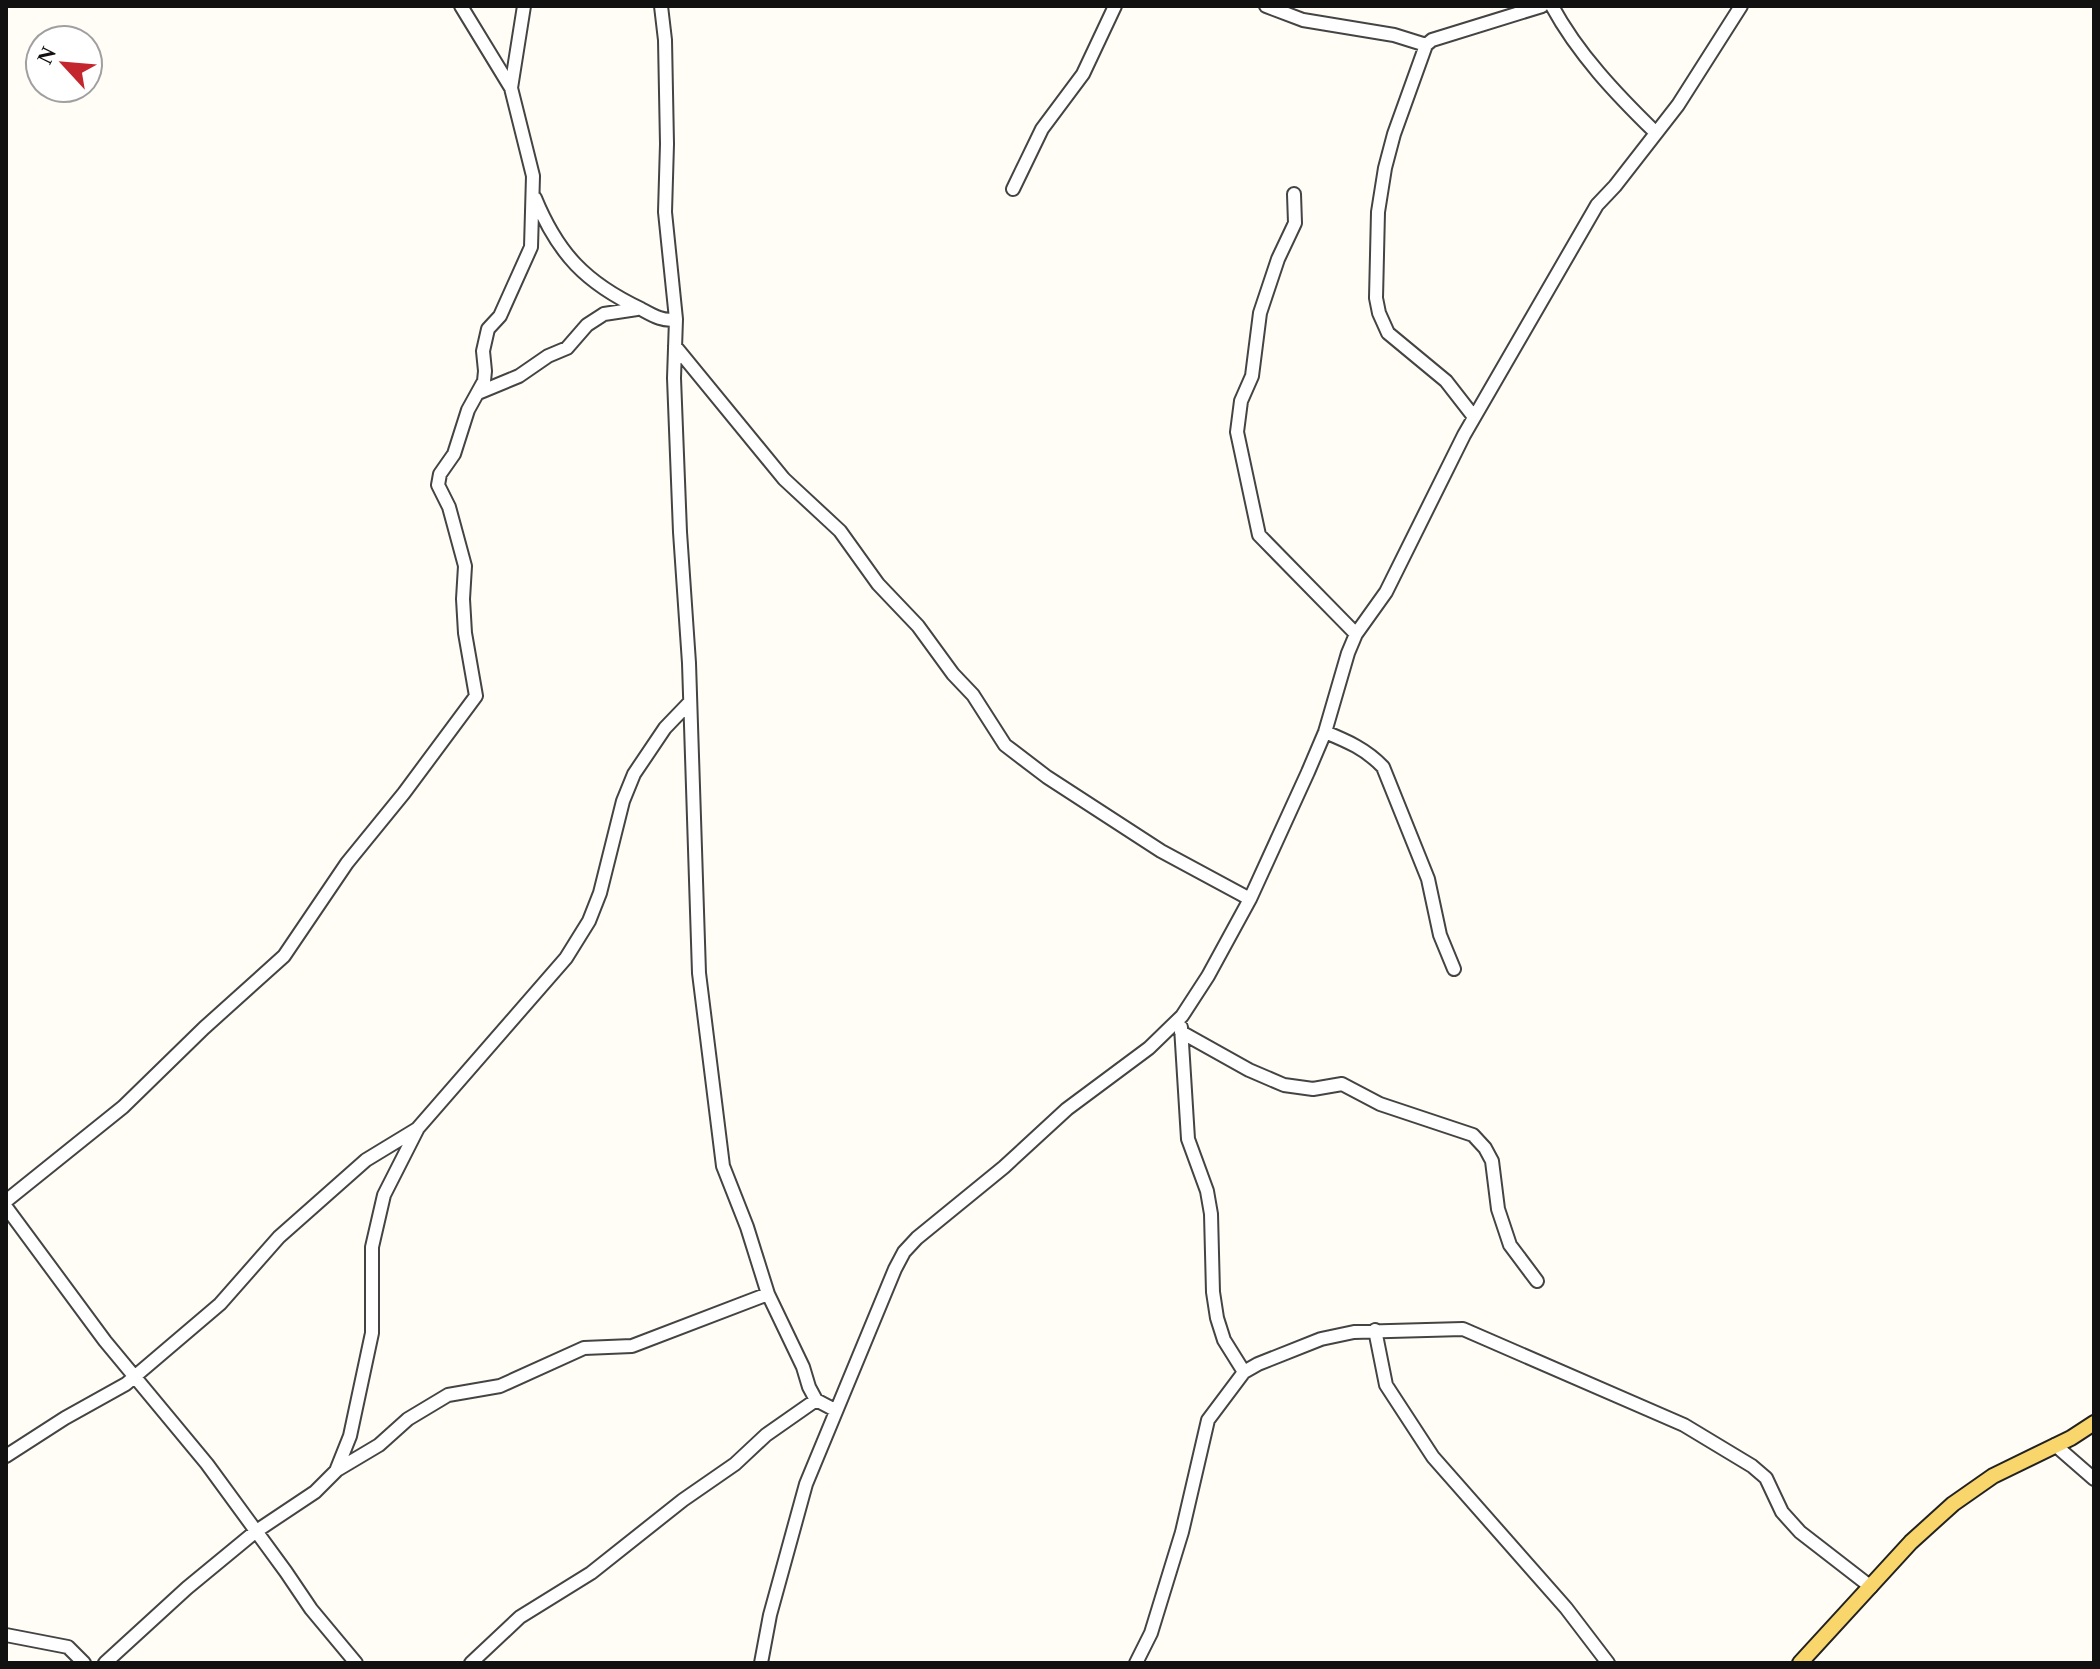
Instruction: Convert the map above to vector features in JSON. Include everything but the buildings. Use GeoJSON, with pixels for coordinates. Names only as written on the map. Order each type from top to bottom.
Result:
{"type":"FeatureCollection","features":[{"type":"Feature","properties":{"kind":"main road"},"geometry":{"type":"LineString","coordinates":[[1800,1663],[1911,1542],[1965,1494],[2094,1423]]}},
{"type":"Feature","properties":{"kind":"street"},"geometry":{"type":"LineString","coordinates":[[6,1201],[123,1107],[284,956],[347,863],[474,700],[477,690],[469,659],[463,599],[465,566],[449,507],[438,485],[440,474],[454,454],[468,410],[485,377],[483,351],[488,329],[500,316],[531,247],[534,195],[531,163],[511,88],[461,6]]}},
{"type":"Feature","properties":{"kind":"street"},"geometry":{"type":"LineString","coordinates":[[511,88],[524,6]]}},
{"type":"Feature","properties":{"kind":"street"},"geometry":{"type":"LineString","coordinates":[[661,6],[667,128],[666,240],[676,319],[680,532],[690,702],[699,973],[723,1166],[747,1227],[768,1294],[816,1400],[835,1410]]}},
{"type":"Feature","properties":{"kind":"street"},"geometry":{"type":"LineString","coordinates":[[1013,189],[1042,129],[1083,74],[1115,6]]}},
{"type":"Feature","properties":{"kind":"street"},"geometry":{"type":"LineString","coordinates":[[1266,6],[1303,20],[1394,35],[1426,45]]}},
{"type":"Feature","properties":{"kind":"street"},"geometry":{"type":"LineString","coordinates":[[1303,20],[1308,6]]}},
{"type":"Feature","properties":{"kind":"street"},"geometry":{"type":"LineString","coordinates":[[1474,417],[1446,381],[1388,333],[1379,313],[1376,298],[1378,212],[1385,168],[1426,45],[1432,40],[1542,6]]}},
{"type":"Feature","properties":{"kind":"street"},"geometry":{"type":"LineString","coordinates":[[1552,6],[1572,41],[1628,106],[1655,132]]}},
{"type":"Feature","properties":{"kind":"street"},"geometry":{"type":"LineString","coordinates":[[761,1663],[770,1615],[806,1484],[904,1252],[1067,1109],[1149,1048],[1182,1016],[1250,899],[1325,732],[1356,634],[1386,592],[1474,417],[1597,205],[1678,105],[1741,6]]}},
{"type":"Feature","properties":{"kind":"street"},"geometry":{"type":"LineString","coordinates":[[1294,194],[1295,223],[1278,259],[1260,313],[1252,376],[1241,401],[1237,432],[1259,535],[1356,634]]}},
{"type":"Feature","properties":{"kind":"street"},"geometry":{"type":"LineString","coordinates":[[534,195],[567,258],[596,285],[661,319],[676,319]]}},
{"type":"Feature","properties":{"kind":"street"},"geometry":{"type":"LineString","coordinates":[[478,393],[519,376],[548,356],[567,348],[587,325],[604,314],[640,309]]}},
{"type":"Feature","properties":{"kind":"street"},"geometry":{"type":"LineString","coordinates":[[675,346],[784,479],[840,531],[878,584],[918,626],[953,674],[973,695],[1005,745],[1047,777],[1161,851],[1250,899]]}},
{"type":"Feature","properties":{"kind":"street"},"geometry":{"type":"LineString","coordinates":[[336,1471],[350,1436],[372,1333],[372,1247],[384,1195],[418,1128],[574,945],[589,921],[600,893],[623,801],[634,774],[665,728],[690,702]]}},
{"type":"Feature","properties":{"kind":"street"},"geometry":{"type":"LineString","coordinates":[[1325,732],[1352,742],[1372,755],[1383,767],[1428,879],[1440,935],[1454,969]]}},
{"type":"Feature","properties":{"kind":"street"},"geometry":{"type":"LineString","coordinates":[[1182,1016],[1188,1139],[1191,1155],[1207,1191],[1214,1232],[1213,1292],[1217,1318],[1224,1340],[1244,1372]]}},
{"type":"Feature","properties":{"kind":"street"},"geometry":{"type":"LineString","coordinates":[[1181,1032],[1249,1070],[1284,1085],[1313,1089],[1342,1084],[1380,1104],[1473,1135],[1492,1161],[1498,1209],[1510,1245],[1537,1281]]}},
{"type":"Feature","properties":{"kind":"street"},"geometry":{"type":"LineString","coordinates":[[6,1456],[135,1376],[220,1304],[279,1237],[366,1160],[418,1128]]}},
{"type":"Feature","properties":{"kind":"street"},"geometry":{"type":"LineString","coordinates":[[6,1207],[105,1341],[207,1464],[311,1609],[356,1663]]}},
{"type":"Feature","properties":{"kind":"street"},"geometry":{"type":"LineString","coordinates":[[105,1663],[187,1588],[255,1532],[315,1492],[336,1471],[379,1445],[408,1419],[448,1395],[500,1386],[584,1348],[632,1346],[768,1294]]}},
{"type":"Feature","properties":{"kind":"street"},"geometry":{"type":"LineString","coordinates":[[1136,1663],[1151,1633],[1182,1532],[1208,1420],[1244,1372],[1321,1339],[1375,1330],[1463,1329],[1684,1425],[1752,1466],[1766,1478],[1782,1512],[1800,1532],[1871,1587]]}},
{"type":"Feature","properties":{"kind":"street"},"geometry":{"type":"LineString","coordinates":[[1375,1330],[1386,1385],[1433,1457],[1566,1608],[1608,1663]]}},
{"type":"Feature","properties":{"kind":"street"},"geometry":{"type":"LineString","coordinates":[[471,1663],[520,1617],[591,1573],[683,1500],[735,1464],[766,1435],[816,1400]]}},
{"type":"Feature","properties":{"kind":"street"},"geometry":{"type":"LineString","coordinates":[[2055,1445],[2094,1479]]}},
{"type":"Feature","properties":{"kind":"street"},"geometry":{"type":"LineString","coordinates":[[6,1635],[68,1647],[84,1663]]}}]}
